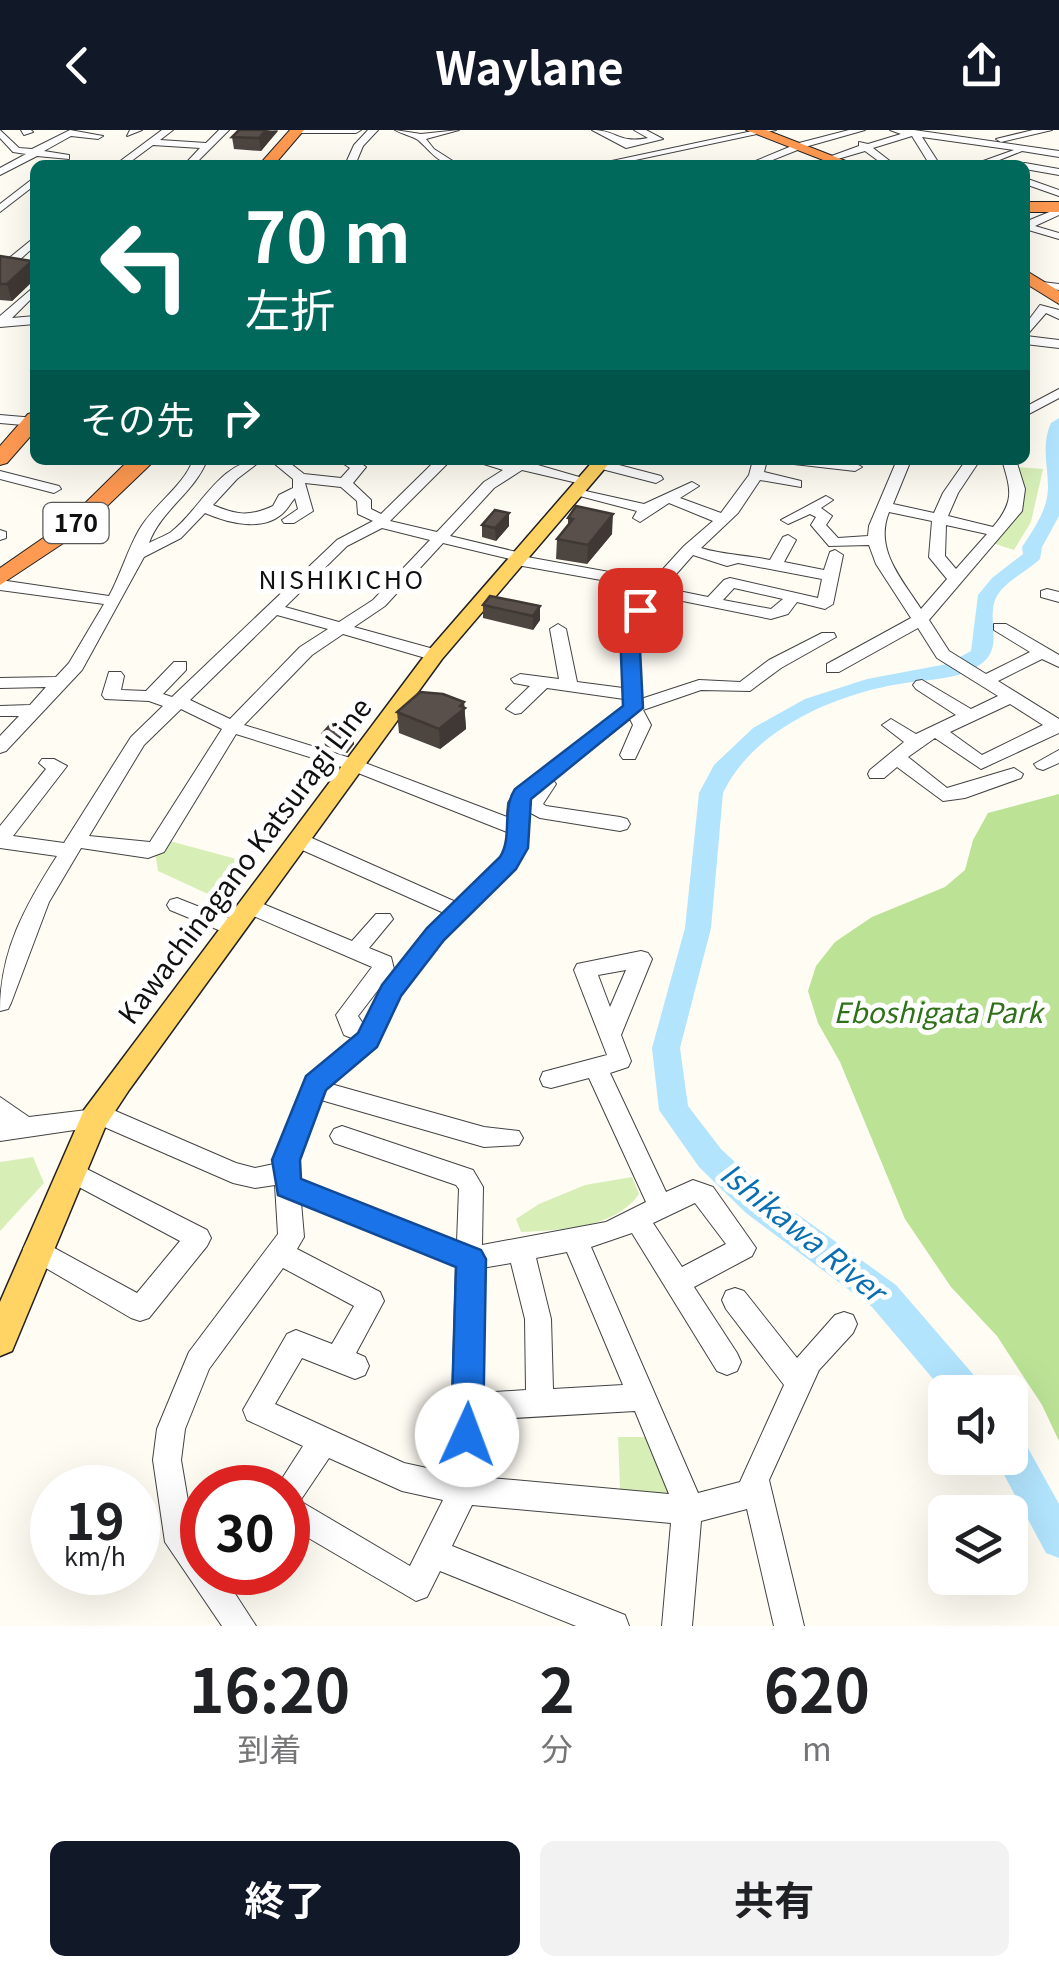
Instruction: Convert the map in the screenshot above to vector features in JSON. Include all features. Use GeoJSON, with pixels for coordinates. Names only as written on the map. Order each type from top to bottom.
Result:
{"type":"FeatureCollection","features":[{"type":"Feature","properties":{"kind":"highway"},"geometry":{"type":"LineString","coordinates":[[267,160],[295,130]]}},
{"type":"Feature","properties":{"kind":"highway"},"geometry":{"type":"LineString","coordinates":[[761,131],[836,160]]}},
{"type":"Feature","properties":{"kind":"highway"},"geometry":{"type":"LineString","coordinates":[[1030,208],[1059,208]]}},
{"type":"Feature","properties":{"kind":"highway"},"geometry":{"type":"LineString","coordinates":[[1030,279],[1054,303]]}},
{"type":"Feature","properties":{"kind":"highway"},"geometry":{"type":"LineString","coordinates":[[0,459],[30,428]]}},
{"type":"Feature","properties":{"kind":"highway"},"geometry":{"type":"LineString","coordinates":[[0,475],[30,430]]}},
{"type":"Feature","properties":{"kind":"highway","name":"170"},"geometry":{"type":"LineString","coordinates":[[0,582],[67,531],[94,508],[118,478],[138,465]]}},
{"type":"Feature","properties":{"kind":"main road","name":"Kawachinagano Katsuragi Line"},"geometry":{"type":"LineString","coordinates":[[0,1340],[96,1116],[435,655],[584,486]]}},
{"type":"Feature","properties":{"kind":"street"},"geometry":{"type":"LineString","coordinates":[[194,160],[224,130]]}},
{"type":"Feature","properties":{"kind":"street"},"geometry":{"type":"LineString","coordinates":[[295,130],[356,130]]}},
{"type":"Feature","properties":{"kind":"street"},"geometry":{"type":"LineString","coordinates":[[352,160],[373,130]]}},
{"type":"Feature","properties":{"kind":"street"},"geometry":{"type":"LineString","coordinates":[[400,130],[420,137],[454,130]]}},
{"type":"Feature","properties":{"kind":"street"},"geometry":{"type":"LineString","coordinates":[[602,132],[631,130]]}},
{"type":"Feature","properties":{"kind":"street"},"geometry":{"type":"LineString","coordinates":[[602,132],[626,144],[658,139],[640,130]]}},
{"type":"Feature","properties":{"kind":"street"},"geometry":{"type":"LineString","coordinates":[[695,130],[718,141]]}},
{"type":"Feature","properties":{"kind":"street"},"geometry":{"type":"LineString","coordinates":[[762,160],[860,130]]}},
{"type":"Feature","properties":{"kind":"street"},"geometry":{"type":"LineString","coordinates":[[896,130],[1059,154]]}},
{"type":"Feature","properties":{"kind":"street"},"geometry":{"type":"LineString","coordinates":[[26,131],[4,136],[13,149],[66,157]]}},
{"type":"Feature","properties":{"kind":"street"},"geometry":{"type":"LineString","coordinates":[[127,160],[164,131],[188,136]]}},
{"type":"Feature","properties":{"kind":"street"},"geometry":{"type":"LineString","coordinates":[[623,160],[761,131]]}},
{"type":"Feature","properties":{"kind":"street"},"geometry":{"type":"LineString","coordinates":[[831,158],[920,132]]}},
{"type":"Feature","properties":{"kind":"street"},"geometry":{"type":"LineString","coordinates":[[920,132],[933,160]]}},
{"type":"Feature","properties":{"kind":"street"},"geometry":{"type":"LineString","coordinates":[[0,172],[70,133],[103,133]]}},
{"type":"Feature","properties":{"kind":"street"},"geometry":{"type":"LineString","coordinates":[[62,160],[103,133]]}},
{"type":"Feature","properties":{"kind":"street"},"geometry":{"type":"LineString","coordinates":[[984,143],[1053,134]]}},
{"type":"Feature","properties":{"kind":"street"},"geometry":{"type":"LineString","coordinates":[[837,135],[869,147],[884,160]]}},
{"type":"Feature","properties":{"kind":"street"},"geometry":{"type":"LineString","coordinates":[[420,137],[431,151],[446,160]]}},
{"type":"Feature","properties":{"kind":"street"},"geometry":{"type":"LineString","coordinates":[[654,140],[674,150]]}},
{"type":"Feature","properties":{"kind":"street"},"geometry":{"type":"LineString","coordinates":[[967,140],[976,160]]}},
{"type":"Feature","properties":{"kind":"street"},"geometry":{"type":"LineString","coordinates":[[151,142],[208,146]]}},
{"type":"Feature","properties":{"kind":"street"},"geometry":{"type":"LineString","coordinates":[[992,160],[1025,149]]}},
{"type":"Feature","properties":{"kind":"street"},"geometry":{"type":"LineString","coordinates":[[768,157],[776,160]]}},
{"type":"Feature","properties":{"kind":"street"},"geometry":{"type":"LineString","coordinates":[[997,158],[1003,160]]}},
{"type":"Feature","properties":{"kind":"street"},"geometry":{"type":"LineString","coordinates":[[1030,167],[1059,172]]}},
{"type":"Feature","properties":{"kind":"street"},"geometry":{"type":"LineString","coordinates":[[14,185],[30,183]]}},
{"type":"Feature","properties":{"kind":"street"},"geometry":{"type":"LineString","coordinates":[[1030,183],[1059,193]]}},
{"type":"Feature","properties":{"kind":"street"},"geometry":{"type":"LineString","coordinates":[[0,209],[30,184]]}},
{"type":"Feature","properties":{"kind":"street"},"geometry":{"type":"LineString","coordinates":[[1030,193],[1059,184]]}},
{"type":"Feature","properties":{"kind":"street"},"geometry":{"type":"LineString","coordinates":[[1030,223],[1059,208]]}},
{"type":"Feature","properties":{"kind":"street"},"geometry":{"type":"LineString","coordinates":[[1030,227],[1059,236]]}},
{"type":"Feature","properties":{"kind":"street"},"geometry":{"type":"LineString","coordinates":[[6,260],[30,243]]}},
{"type":"Feature","properties":{"kind":"street"},"geometry":{"type":"LineString","coordinates":[[1030,279],[1059,287]]}},
{"type":"Feature","properties":{"kind":"street"},"geometry":{"type":"LineString","coordinates":[[30,292],[7,306],[1,322],[30,320]]}},
{"type":"Feature","properties":{"kind":"street"},"geometry":{"type":"LineString","coordinates":[[1030,329],[1054,303],[1059,315]]}},
{"type":"Feature","properties":{"kind":"street"},"geometry":{"type":"LineString","coordinates":[[1030,332],[1059,330]]}},
{"type":"Feature","properties":{"kind":"street"},"geometry":{"type":"LineString","coordinates":[[1030,333],[1059,344]]}},
{"type":"Feature","properties":{"kind":"street"},"geometry":{"type":"LineString","coordinates":[[1030,409],[1059,393]]}},
{"type":"Feature","properties":{"kind":"street"},"geometry":{"type":"LineString","coordinates":[[0,419],[30,423]]}},
{"type":"Feature","properties":{"kind":"street"},"geometry":{"type":"LineString","coordinates":[[1,744],[87,650],[138,554],[146,531],[168,500],[196,473],[198,465]]}},
{"type":"Feature","properties":{"kind":"street"},"geometry":{"type":"LineString","coordinates":[[138,554],[176,535],[232,476],[248,465]]}},
{"type":"Feature","properties":{"kind":"street"},"geometry":{"type":"LineString","coordinates":[[283,465],[300,484],[306,511],[288,520]]}},
{"type":"Feature","properties":{"kind":"street"},"geometry":{"type":"LineString","coordinates":[[346,483],[360,467],[356,465]]}},
{"type":"Feature","properties":{"kind":"street"},"geometry":{"type":"LineString","coordinates":[[0,1002],[39,901],[138,742],[342,543],[382,521],[439,465]]}},
{"type":"Feature","properties":{"kind":"street"},"geometry":{"type":"LineString","coordinates":[[0,840],[148,851],[156,847],[232,727],[306,651],[379,603],[489,486],[520,465]]}},
{"type":"Feature","properties":{"kind":"street"},"geometry":{"type":"LineString","coordinates":[[524,465],[584,486],[642,514],[692,486]]}},
{"type":"Feature","properties":{"kind":"street"},"geometry":{"type":"LineString","coordinates":[[808,465],[828,472],[855,467]]}},
{"type":"Feature","properties":{"kind":"street"},"geometry":{"type":"LineString","coordinates":[[898,465],[874,540],[884,564],[944,654],[1058,726]]}},
{"type":"Feature","properties":{"kind":"street"},"geometry":{"type":"LineString","coordinates":[[956,578],[937,557],[939,518],[947,497],[969,465]]}},
{"type":"Feature","properties":{"kind":"street"},"geometry":{"type":"LineString","coordinates":[[833,668],[920,619],[1016,511],[1018,501],[1009,465]]}},
{"type":"Feature","properties":{"kind":"street"},"geometry":{"type":"LineString","coordinates":[[630,755],[642,725],[632,702],[629,630],[654,588],[722,520],[758,468],[796,484]]}},
{"type":"Feature","properties":{"kind":"street"},"geometry":{"type":"LineString","coordinates":[[0,475],[54,490]]}},
{"type":"Feature","properties":{"kind":"street"},"geometry":{"type":"LineString","coordinates":[[584,486],[656,479]]}},
{"type":"Feature","properties":{"kind":"street"},"geometry":{"type":"LineString","coordinates":[[204,506],[232,522],[252,520],[278,508],[300,484],[346,483],[364,500],[363,511],[382,521],[519,559],[771,614],[782,611],[791,598],[825,604],[835,555]]}},
{"type":"Feature","properties":{"kind":"street"},"geometry":{"type":"LineString","coordinates":[[668,498],[722,520]]}},
{"type":"Feature","properties":{"kind":"street"},"geometry":{"type":"LineString","coordinates":[[788,520],[819,504],[824,516],[818,525],[834,543],[874,540]]}},
{"type":"Feature","properties":{"kind":"street"},"geometry":{"type":"LineString","coordinates":[[884,506],[997,532]]}},
{"type":"Feature","properties":{"kind":"street"},"geometry":{"type":"LineString","coordinates":[[774,566],[788,540]]}},
{"type":"Feature","properties":{"kind":"street"},"geometry":{"type":"LineString","coordinates":[[689,550],[727,561],[738,558],[831,576]]}},
{"type":"Feature","properties":{"kind":"street"},"geometry":{"type":"LineString","coordinates":[[0,582],[114,601]]}},
{"type":"Feature","properties":{"kind":"street"},"geometry":{"type":"LineString","coordinates":[[275,609],[435,655]]}},
{"type":"Feature","properties":{"kind":"street"},"geometry":{"type":"LineString","coordinates":[[1000,627],[1059,662]]}},
{"type":"Feature","properties":{"kind":"street"},"geometry":{"type":"LineString","coordinates":[[558,630],[568,686]]}},
{"type":"Feature","properties":{"kind":"street"},"geometry":{"type":"LineString","coordinates":[[241,1626],[180,1542],[168,1460],[170,1429],[199,1361],[291,1237],[286,1160],[313,1088],[324,1073],[370,1036],[390,992],[436,934],[508,863],[517,848],[517,803],[556,767],[632,702],[699,685],[744,688],[775,664],[828,637]]}},
{"type":"Feature","properties":{"kind":"street"},"geometry":{"type":"LineString","coordinates":[[979,677],[1040,653]]}},
{"type":"Feature","properties":{"kind":"street"},"geometry":{"type":"LineString","coordinates":[[151,696],[180,666]]}},
{"type":"Feature","properties":{"kind":"street"},"geometry":{"type":"LineString","coordinates":[[115,676],[111,695],[151,696],[178,704],[232,727],[354,765],[516,828]]}},
{"type":"Feature","properties":{"kind":"street"},"geometry":{"type":"LineString","coordinates":[[520,679],[632,702]]}},
{"type":"Feature","properties":{"kind":"street"},"geometry":{"type":"LineString","coordinates":[[0,683],[61,682]]}},
{"type":"Feature","properties":{"kind":"street"},"geometry":{"type":"LineString","coordinates":[[515,709],[544,682]]}},
{"type":"Feature","properties":{"kind":"street"},"geometry":{"type":"LineString","coordinates":[[922,684],[971,718]]}},
{"type":"Feature","properties":{"kind":"street"},"geometry":{"type":"LineString","coordinates":[[877,774],[916,742],[1014,696]]}},
{"type":"Feature","properties":{"kind":"street"},"geometry":{"type":"LineString","coordinates":[[0,710],[33,710]]}},
{"type":"Feature","properties":{"kind":"street"},"geometry":{"type":"LineString","coordinates":[[891,725],[916,742]]}},
{"type":"Feature","properties":{"kind":"street"},"geometry":{"type":"LineString","coordinates":[[938,731],[981,763],[1058,726]]}},
{"type":"Feature","properties":{"kind":"street"},"geometry":{"type":"LineString","coordinates":[[896,756],[943,795],[958,794],[1014,774]]}},
{"type":"Feature","properties":{"kind":"street"},"geometry":{"type":"LineString","coordinates":[[0,840],[58,766],[48,763]]}},
{"type":"Feature","properties":{"kind":"street"},"geometry":{"type":"LineString","coordinates":[[556,767],[532,805],[540,812],[620,824]]}},
{"type":"Feature","properties":{"kind":"street"},"geometry":{"type":"LineString","coordinates":[[298,840],[458,912]]}},
{"type":"Feature","properties":{"kind":"street"},"geometry":{"type":"LineString","coordinates":[[177,905],[232,928]]}},
{"type":"Feature","properties":{"kind":"street"},"geometry":{"type":"LineString","coordinates":[[249,906],[383,962],[383,969],[347,1015],[352,1029],[370,1036]]}},
{"type":"Feature","properties":{"kind":"street"},"geometry":{"type":"LineString","coordinates":[[355,950],[383,920]]}},
{"type":"Feature","properties":{"kind":"street"},"geometry":{"type":"LineString","coordinates":[[551,1080],[620,1061],[610,1034]]}},
{"type":"Feature","properties":{"kind":"street"},"geometry":{"type":"LineString","coordinates":[[596,1068],[678,1282],[727,1362]]}},
{"type":"Feature","properties":{"kind":"street"},"geometry":{"type":"LineString","coordinates":[[313,1088],[484,1137],[511,1138]]}},
{"type":"Feature","properties":{"kind":"street"},"geometry":{"type":"LineString","coordinates":[[0,1107],[25,1128]]}},
{"type":"Feature","properties":{"kind":"street"},"geometry":{"type":"LineString","coordinates":[[0,1131],[96,1116],[233,1173],[287,1179],[471,1259],[610,1232],[693,1191],[704,1194],[743,1248],[678,1282]]}},
{"type":"Feature","properties":{"kind":"street"},"geometry":{"type":"LineString","coordinates":[[310,1523],[416,1586],[464,1490],[471,1187],[464,1177],[342,1136]]}},
{"type":"Feature","properties":{"kind":"street"},"geometry":{"type":"LineString","coordinates":[[36,1249],[140,1310],[198,1238],[71,1171]]}},
{"type":"Feature","properties":{"kind":"street"},"geometry":{"type":"LineString","coordinates":[[575,1240],[683,1491],[687,1510],[677,1626]]}},
{"type":"Feature","properties":{"kind":"street"},"geometry":{"type":"LineString","coordinates":[[521,1250],[538,1318],[540,1403]]}},
{"type":"Feature","properties":{"kind":"street"},"geometry":{"type":"LineString","coordinates":[[280,1253],[372,1301],[346,1363],[296,1343],[257,1410],[402,1477],[464,1490],[687,1510],[758,1492]]}},
{"type":"Feature","properties":{"kind":"street"},"geometry":{"type":"LineString","coordinates":[[734,1300],[800,1384]]}},
{"type":"Feature","properties":{"kind":"street"},"geometry":{"type":"LineString","coordinates":[[790,1626],[754,1479],[809,1361],[844,1324]]}},
{"type":"Feature","properties":{"kind":"street"},"geometry":{"type":"LineString","coordinates":[[468,1407],[640,1397]]}},
{"type":"Feature","properties":{"kind":"street"},"geometry":{"type":"LineString","coordinates":[[307,1465],[323,1441]]}},
{"type":"Feature","properties":{"kind":"street"},"geometry":{"type":"LineString","coordinates":[[433,1553],[614,1626]]}},
{"type":"Feature","properties":{"kind":"green space"},"geometry":{"type":"Polygon","coordinates":[[[1015,467],[1043,469],[1031,522],[1014,550],[992,543],[1018,512],[1015,467]]]}},
{"type":"Feature","properties":{"kind":"green space","name":"Eboshigata Park"},"geometry":{"type":"Polygon","coordinates":[[[1059,794],[1059,1441],[1028,1384],[1028,1375],[1022,1375],[997,1336],[951,1287],[905,1219],[840,1062],[818,1023],[808,991],[816,966],[835,942],[872,917],[945,887],[965,870],[973,840],[988,813],[1059,794]]]}},
{"type":"Feature","properties":{"kind":"green space"},"geometry":{"type":"Polygon","coordinates":[[[166,840],[255,864],[221,900],[158,871],[155,852],[166,840]]]}},
{"type":"Feature","properties":{"kind":"green space"},"geometry":{"type":"Polygon","coordinates":[[[33,1157],[44,1183],[0,1231],[0,1162],[33,1157]]]}},
{"type":"Feature","properties":{"kind":"green space"},"geometry":{"type":"Polygon","coordinates":[[[632,1177],[639,1194],[616,1214],[585,1225],[521,1232],[516,1219],[539,1204],[585,1185],[632,1177]]]}},
{"type":"Feature","properties":{"kind":"green space"},"geometry":{"type":"Polygon","coordinates":[[[618,1437],[649,1437],[669,1489],[667,1496],[620,1489],[618,1437]]]}},
{"type":"Feature","properties":{"kind":"building"},"geometry":{"type":"Polygon","coordinates":[[[239,130],[266,130],[259,138],[232,137],[239,130]]]}},
{"type":"Feature","properties":{"kind":"building"},"geometry":{"type":"Polygon","coordinates":[[[0,256],[30,261],[7,284],[0,284],[0,256]]]}},
{"type":"Feature","properties":{"kind":"building"},"geometry":{"type":"Polygon","coordinates":[[[576,506],[613,514],[588,545],[557,539],[573,519],[568,518],[576,506]]]}},
{"type":"Feature","properties":{"kind":"building"},"geometry":{"type":"Polygon","coordinates":[[[495,510],[509,513],[495,528],[482,525],[495,510]]]}},
{"type":"Feature","properties":{"kind":"building"},"geometry":{"type":"Polygon","coordinates":[[[490,596],[540,606],[533,616],[483,605],[490,596]]]}},
{"type":"Feature","properties":{"kind":"building"},"geometry":{"type":"Polygon","coordinates":[[[420,692],[443,694],[464,702],[460,706],[465,708],[439,729],[397,712],[420,692]]]}},
{"type":"Feature","properties":{"kind":"building"},"geometry":{"type":"Polygon","coordinates":[[[331,724],[352,730],[345,739],[323,733],[331,724]]]}},
{"type":"Feature","properties":{"kind":"waterway","name":"Ishikawa River"},"geometry":{"type":"LineString","coordinates":[[951,1375],[884,1296],[757,1203],[710,1158],[674,1110],[666,1048],[698,928],[711,793],[722,771],[739,750],[761,733],[813,704],[867,685],[955,668],[979,654],[983,648],[983,610],[988,595],[1033,555],[1032,547],[1052,511],[1057,488],[1054,438],[1059,423]]}},
{"type":"Feature","properties":{"kind":"waterway","name":"Ishikawa River"},"geometry":{"type":"LineString","coordinates":[[1023,1475],[1059,1540]]}},
{"type":"Feature","properties":{"kind":"district","name":"NISHIKICHO"},"geometry":{"type":"Point","coordinates":[342,580]}},
{"type":"Feature","properties":{"kind":"route"},"geometry":{"type":"LineString","coordinates":[[467,1435],[471,1259],[288,1186],[286,1160],[315,1084],[368,1040],[390,992],[436,934],[508,863],[517,848],[517,803],[523,794],[634,708],[629,630],[640,610]]}}]}
